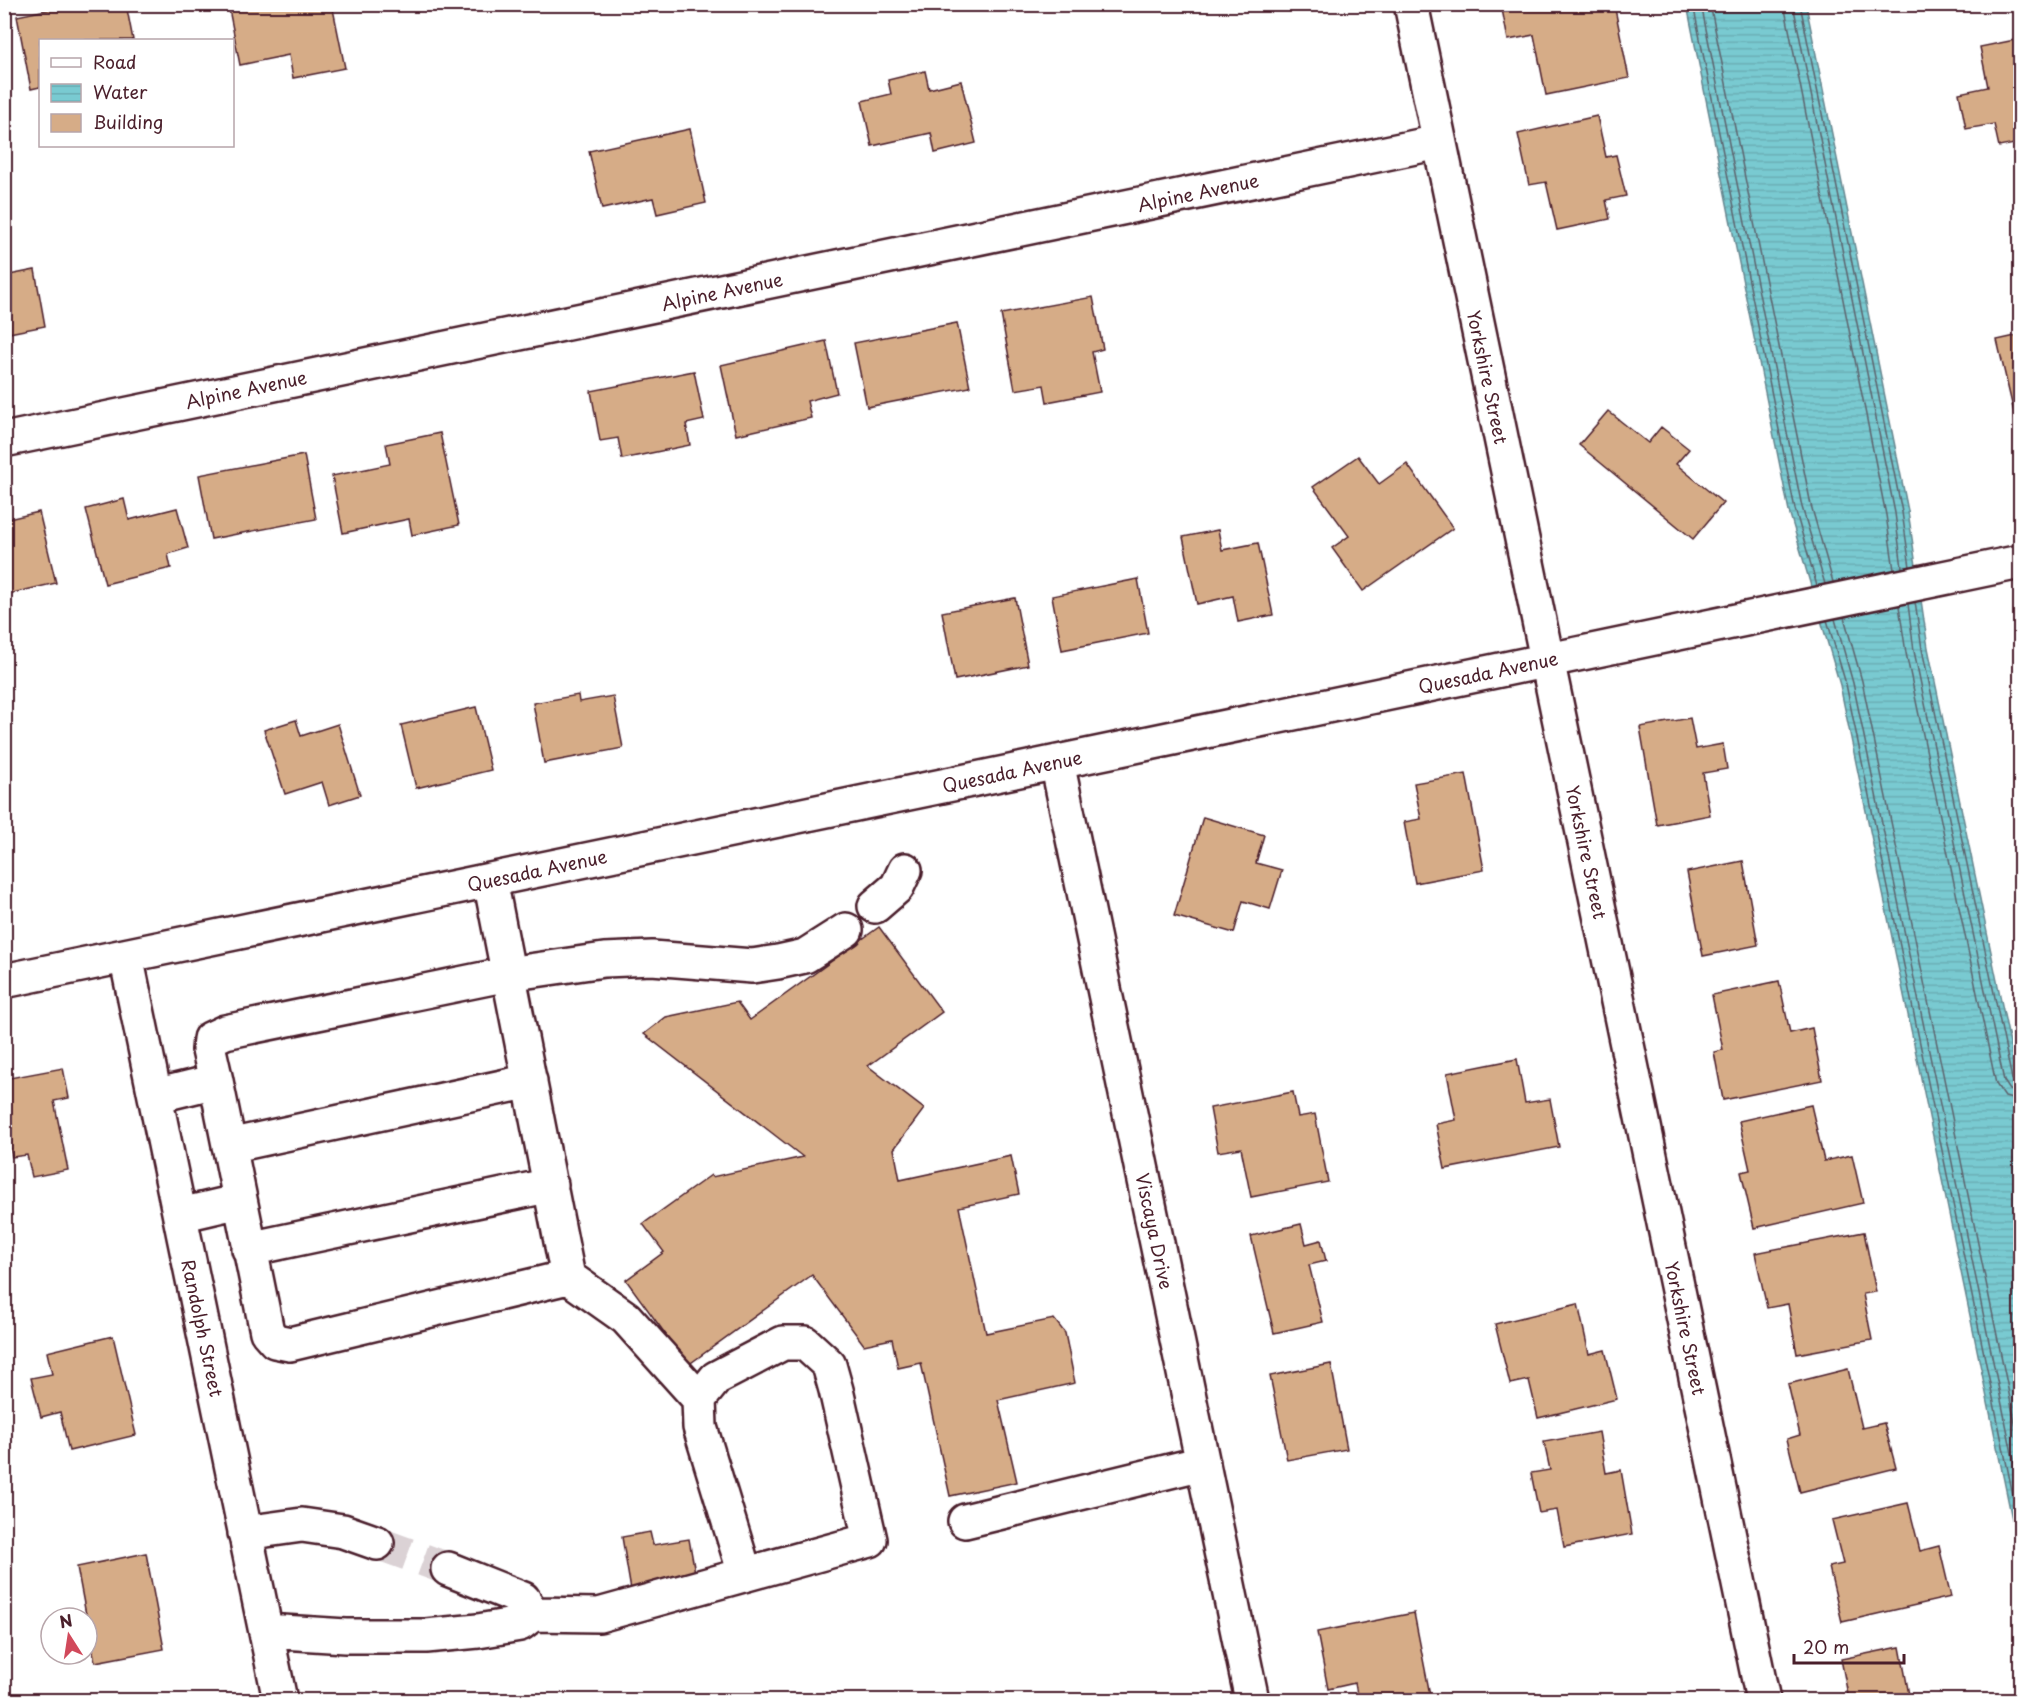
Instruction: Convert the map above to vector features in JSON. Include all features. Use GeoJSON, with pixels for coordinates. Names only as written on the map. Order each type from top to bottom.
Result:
{"type":"FeatureCollection","features":[{"type":"Feature","properties":{"kind":"street","name":"Yorkshire Street"},"geometry":{"type":"LineString","coordinates":[[1411,4],[1763,1701]]}},
{"type":"Feature","properties":{"kind":"street","name":"Alpine Avenue"},"geometry":{"type":"LineString","coordinates":[[4,440],[1439,142]]}},
{"type":"Feature","properties":{"kind":"street","name":"Quesada Avenue"},"geometry":{"type":"LineString","coordinates":[[4,981],[2020,562]]}},
{"type":"Feature","properties":{"kind":"street","name":"Viscaya Drive"},"geometry":{"type":"LineString","coordinates":[[1057,762],[1252,1701]]}},
{"type":"Feature","properties":{"kind":"street"},"geometry":{"type":"LineString","coordinates":[[875,906],[897,887],[905,870]]}},
{"type":"Feature","properties":{"kind":"street"},"geometry":{"type":"LineString","coordinates":[[490,880],[568,1277],[626,1318],[699,1399],[700,1427],[745,1574]]}},
{"type":"Feature","properties":{"kind":"street"},"geometry":{"type":"LineString","coordinates":[[568,1277],[290,1344],[275,1341],[267,1332],[249,1249],[209,1050],[210,1039],[225,1032],[508,974],[604,960],[652,958],[752,966],[778,963],[805,956],[846,930]]}},
{"type":"Feature","properties":{"kind":"street","name":"Randolph Street"},"geometry":{"type":"LineString","coordinates":[[126,956],[280,1701]]}},
{"type":"Feature","properties":{"kind":"street"},"geometry":{"type":"LineString","coordinates":[[155,1096],[216,1081]]}},
{"type":"Feature","properties":{"kind":"street"},"geometry":{"type":"LineString","coordinates":[[229,1146],[530,1081]]}},
{"type":"Feature","properties":{"kind":"street"},"geometry":{"type":"LineString","coordinates":[[249,1249],[550,1185]]}},
{"type":"Feature","properties":{"kind":"street"},"geometry":{"type":"LineString","coordinates":[[180,1215],[240,1201]]}},
{"type":"Feature","properties":{"kind":"street"},"geometry":{"type":"LineString","coordinates":[[266,1631],[345,1636],[426,1636],[478,1632],[520,1624],[533,1614],[599,1614],[870,1540],[829,1365],[805,1343],[783,1343],[716,1378],[699,1399]]}},
{"type":"Feature","properties":{"kind":"street"},"geometry":{"type":"LineString","coordinates":[[965,1521],[1203,1463]]}},
{"type":"Feature","properties":{"kind":"street"},"geometry":{"type":"LineString","coordinates":[[245,1533],[303,1524],[343,1531],[377,1543]]}},
{"type":"Feature","properties":{"kind":"street"},"geometry":{"type":"LineString","coordinates":[[448,1569],[523,1599],[533,1614]]}},
{"type":"Feature","properties":{"kind":"water"},"geometry":{"type":"Polygon","coordinates":[[[1687,5],[1806,5],[1908,511],[1928,648],[2020,1092],[2020,1558],[1840,685],[1789,511],[1687,5]]]}},
{"type":"Feature","properties":{"kind":"building"},"geometry":{"type":"Polygon","coordinates":[[[75,4],[126,4],[133,39],[39,39],[39,87],[31,89],[17,16],[75,4]]]}},
{"type":"Feature","properties":{"kind":"building"},"geometry":{"type":"Polygon","coordinates":[[[228,4],[332,4],[345,68],[293,78],[289,55],[240,65],[228,4]]]}},
{"type":"Feature","properties":{"kind":"building"},"geometry":{"type":"Polygon","coordinates":[[[1501,4],[1614,4],[1629,78],[1546,95],[1534,35],[1508,40],[1501,4]]]}},
{"type":"Feature","properties":{"kind":"building"},"geometry":{"type":"Polygon","coordinates":[[[2020,39],[2020,143],[1999,147],[1994,124],[1966,129],[1959,93],[1988,87],[1980,47],[2020,39]]]}},
{"type":"Feature","properties":{"kind":"building"},"geometry":{"type":"Polygon","coordinates":[[[925,71],[929,89],[961,81],[976,143],[935,153],[931,133],[872,146],[862,101],[891,94],[888,80],[925,71]]]}},
{"type":"Feature","properties":{"kind":"building"},"geometry":{"type":"Polygon","coordinates":[[[1597,116],[1606,157],[1616,155],[1626,196],[1606,200],[1610,219],[1557,230],[1546,182],[1529,185],[1518,134],[1597,116]]]}},
{"type":"Feature","properties":{"kind":"building"},"geometry":{"type":"Polygon","coordinates":[[[690,129],[706,203],[657,214],[653,198],[602,209],[589,151],[690,129]]]}},
{"type":"Feature","properties":{"kind":"building"},"geometry":{"type":"Polygon","coordinates":[[[35,270],[45,326],[4,334],[4,276],[35,270]]]}},
{"type":"Feature","properties":{"kind":"building"},"geometry":{"type":"Polygon","coordinates":[[[1093,297],[1103,349],[1092,352],[1100,392],[1047,402],[1044,385],[1015,390],[1001,314],[1093,297]]]}},
{"type":"Feature","properties":{"kind":"building"},"geometry":{"type":"Polygon","coordinates":[[[957,323],[970,387],[867,407],[854,343],[957,323]]]}},
{"type":"Feature","properties":{"kind":"building"},"geometry":{"type":"Polygon","coordinates":[[[2020,335],[2020,434],[2019,434],[1997,340],[2020,335]]]}},
{"type":"Feature","properties":{"kind":"building"},"geometry":{"type":"Polygon","coordinates":[[[826,341],[837,393],[807,401],[811,418],[736,435],[721,365],[826,341]]]}},
{"type":"Feature","properties":{"kind":"building"},"geometry":{"type":"Polygon","coordinates":[[[694,371],[704,420],[686,424],[690,445],[622,459],[618,438],[600,441],[591,391],[694,371]]]}},
{"type":"Feature","properties":{"kind":"building"},"geometry":{"type":"Polygon","coordinates":[[[1608,411],[1648,443],[1661,427],[1689,449],[1676,464],[1723,503],[1693,539],[1579,445],[1608,411]]]}},
{"type":"Feature","properties":{"kind":"building"},"geometry":{"type":"Polygon","coordinates":[[[440,433],[459,525],[412,535],[409,519],[343,533],[332,476],[390,464],[386,444],[440,433]]]}},
{"type":"Feature","properties":{"kind":"building"},"geometry":{"type":"Polygon","coordinates":[[[304,455],[316,519],[211,539],[199,475],[304,455]]]}},
{"type":"Feature","properties":{"kind":"building"},"geometry":{"type":"Polygon","coordinates":[[[1358,456],[1379,484],[1407,464],[1453,528],[1363,591],[1332,548],[1349,536],[1313,487],[1358,456]]]}},
{"type":"Feature","properties":{"kind":"building"},"geometry":{"type":"Polygon","coordinates":[[[124,499],[129,520],[177,508],[188,548],[168,554],[171,568],[105,584],[86,509],[124,499]]]}},
{"type":"Feature","properties":{"kind":"building"},"geometry":{"type":"Polygon","coordinates":[[[39,512],[56,583],[4,595],[4,520],[39,512]]]}},
{"type":"Feature","properties":{"kind":"building"},"geometry":{"type":"Polygon","coordinates":[[[1218,530],[1222,550],[1258,543],[1273,615],[1238,622],[1233,596],[1197,604],[1183,537],[1218,530]]]}},
{"type":"Feature","properties":{"kind":"building"},"geometry":{"type":"Polygon","coordinates":[[[1138,579],[1148,633],[1062,650],[1052,596],[1138,579]]]}},
{"type":"Feature","properties":{"kind":"building"},"geometry":{"type":"Polygon","coordinates":[[[1015,598],[1028,665],[955,680],[942,612],[1015,598]]]}},
{"type":"Feature","properties":{"kind":"building"},"geometry":{"type":"Polygon","coordinates":[[[578,695],[579,702],[613,696],[623,748],[544,763],[533,703],[578,695]]]}},
{"type":"Feature","properties":{"kind":"building"},"geometry":{"type":"Polygon","coordinates":[[[476,707],[491,770],[416,788],[401,725],[476,707]]]}},
{"type":"Feature","properties":{"kind":"building"},"geometry":{"type":"Polygon","coordinates":[[[1690,718],[1696,749],[1723,744],[1727,769],[1703,773],[1710,815],[1657,825],[1640,727],[1690,718]]]}},
{"type":"Feature","properties":{"kind":"building"},"geometry":{"type":"Polygon","coordinates":[[[296,720],[301,736],[338,724],[360,795],[329,805],[322,782],[285,794],[264,730],[296,720]]]}},
{"type":"Feature","properties":{"kind":"building"},"geometry":{"type":"Polygon","coordinates":[[[1466,774],[1484,870],[1415,883],[1404,822],[1421,819],[1414,783],[1466,774]]]}},
{"type":"Feature","properties":{"kind":"building"},"geometry":{"type":"Polygon","coordinates":[[[1203,817],[1264,835],[1256,863],[1282,870],[1270,909],[1243,901],[1234,933],[1174,916],[1203,817]]]}},
{"type":"Feature","properties":{"kind":"building"},"geometry":{"type":"Polygon","coordinates":[[[1743,861],[1758,945],[1703,956],[1687,872],[1743,861]]]}},
{"type":"Feature","properties":{"kind":"building"},"geometry":{"type":"Polygon","coordinates":[[[879,927],[942,1012],[868,1066],[924,1109],[894,1149],[900,1180],[1011,1156],[1019,1194],[959,1207],[986,1333],[1054,1319],[1065,1333],[1075,1383],[998,1400],[1017,1482],[950,1496],[921,1363],[898,1368],[892,1339],[864,1345],[812,1275],[688,1365],[626,1280],[664,1252],[643,1224],[711,1175],[712,1177],[803,1157],[644,1034],[666,1017],[737,1002],[750,1020],[879,927]]]}},
{"type":"Feature","properties":{"kind":"building"},"geometry":{"type":"Polygon","coordinates":[[[1779,981],[1790,1033],[1812,1028],[1822,1080],[1723,1100],[1714,1052],[1723,1050],[1712,995],[1779,981]]]}},
{"type":"Feature","properties":{"kind":"building"},"geometry":{"type":"Polygon","coordinates":[[[1517,1059],[1525,1103],[1550,1099],[1559,1147],[1445,1169],[1436,1124],[1456,1120],[1447,1073],[1517,1059]]]}},
{"type":"Feature","properties":{"kind":"building"},"geometry":{"type":"Polygon","coordinates":[[[63,1068],[69,1098],[54,1101],[68,1170],[32,1177],[27,1155],[12,1157],[4,1117],[4,1079],[63,1068]]]}},
{"type":"Feature","properties":{"kind":"building"},"geometry":{"type":"Polygon","coordinates":[[[1293,1092],[1298,1117],[1315,1114],[1328,1182],[1251,1197],[1241,1148],[1218,1152],[1210,1108],[1293,1092]]]}},
{"type":"Feature","properties":{"kind":"building"},"geometry":{"type":"Polygon","coordinates":[[[1811,1105],[1824,1161],[1852,1155],[1863,1203],[1754,1228],[1741,1172],[1750,1170],[1739,1121],[1811,1105]]]}},
{"type":"Feature","properties":{"kind":"building"},"geometry":{"type":"Polygon","coordinates":[[[1301,1224],[1306,1244],[1321,1240],[1326,1261],[1309,1265],[1323,1322],[1274,1333],[1251,1236],[1301,1224]]]}},
{"type":"Feature","properties":{"kind":"building"},"geometry":{"type":"Polygon","coordinates":[[[1864,1232],[1876,1292],[1863,1294],[1872,1340],[1797,1354],[1788,1304],[1767,1308],[1755,1253],[1864,1232]]]}},
{"type":"Feature","properties":{"kind":"building"},"geometry":{"type":"Polygon","coordinates":[[[1578,1304],[1589,1354],[1605,1350],[1617,1399],[1538,1418],[1529,1380],[1510,1384],[1495,1324],[1578,1304]]]}},
{"type":"Feature","properties":{"kind":"building"},"geometry":{"type":"Polygon","coordinates":[[[113,1336],[136,1435],[69,1451],[60,1412],[41,1417],[31,1378],[52,1374],[47,1352],[113,1336]]]}},
{"type":"Feature","properties":{"kind":"building"},"geometry":{"type":"Polygon","coordinates":[[[1331,1364],[1347,1449],[1287,1460],[1270,1376],[1331,1364]]]}},
{"type":"Feature","properties":{"kind":"building"},"geometry":{"type":"Polygon","coordinates":[[[1848,1369],[1862,1428],[1884,1423],[1896,1468],[1800,1492],[1787,1439],[1800,1435],[1788,1384],[1848,1369]]]}},
{"type":"Feature","properties":{"kind":"building"},"geometry":{"type":"Polygon","coordinates":[[[1599,1432],[1606,1473],[1621,1470],[1632,1534],[1564,1547],[1557,1510],[1539,1513],[1531,1473],[1550,1470],[1544,1442],[1599,1432]]]}},
{"type":"Feature","properties":{"kind":"building"},"geometry":{"type":"Polygon","coordinates":[[[1908,1503],[1920,1551],[1939,1546],[1951,1597],[1842,1622],[1829,1567],[1843,1564],[1832,1520],[1908,1503]]]}},
{"type":"Feature","properties":{"kind":"building"},"geometry":{"type":"Polygon","coordinates":[[[650,1532],[653,1545],[689,1539],[696,1578],[631,1590],[622,1537],[650,1532]]]}},
{"type":"Feature","properties":{"kind":"building"},"geometry":{"type":"Polygon","coordinates":[[[146,1553],[164,1649],[99,1661],[99,1606],[84,1606],[77,1567],[146,1553]]]}},
{"type":"Feature","properties":{"kind":"building"},"geometry":{"type":"Polygon","coordinates":[[[1414,1613],[1431,1700],[1358,1700],[1355,1683],[1328,1689],[1317,1632],[1414,1613]]]}},
{"type":"Feature","properties":{"kind":"building"},"geometry":{"type":"Polygon","coordinates":[[[1900,1647],[1910,1700],[1849,1700],[1841,1659],[1900,1647]]]}},
{"type":"Feature","properties":{"kind":"building"},"geometry":{"type":"Polygon","coordinates":[[[1671,1694],[1672,1700],[1642,1700],[1671,1694]]]}},
{"type":"Feature","properties":{"kind":"tunnel"},"geometry":{"type":"LineString","coordinates":[[377,1543],[448,1569]]}}]}
